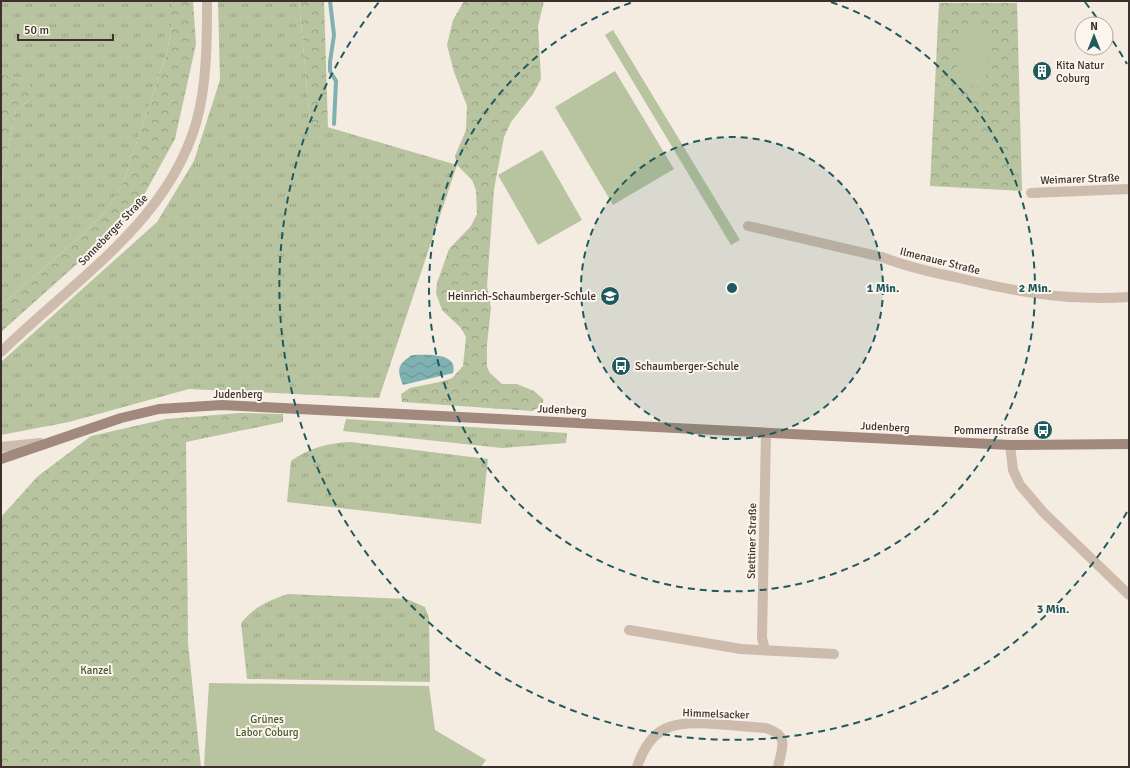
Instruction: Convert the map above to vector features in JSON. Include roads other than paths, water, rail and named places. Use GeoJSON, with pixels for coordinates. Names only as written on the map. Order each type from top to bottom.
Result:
{"type":"FeatureCollection","features":[{"type":"Feature","properties":{"kind":"street","name":"Sonneberger Straße"},"geometry":{"type":"LineString","coordinates":[[1,352],[28,326],[83,278],[120,242],[152,208],[178,168],[185,154],[200,107],[208,45],[207,1]]}},
{"type":"Feature","properties":{"kind":"street","name":"Weimarer Straße"},"geometry":{"type":"LineString","coordinates":[[1031,193],[1129,189]]}},
{"type":"Feature","properties":{"kind":"street","name":"Ilmenauer Straße"},"geometry":{"type":"LineString","coordinates":[[748,226],[882,257],[902,265],[1022,293],[1083,298],[1129,297]]}},
{"type":"Feature","properties":{"kind":"street","name":"Judenberg"},"geometry":{"type":"LineString","coordinates":[[1,459],[121,418],[159,409],[222,405],[1010,445],[1129,444]]}},
{"type":"Feature","properties":{"kind":"street","name":"Stettiner Straße"},"geometry":{"type":"LineString","coordinates":[[765,650],[762,638],[766,433]]}},
{"type":"Feature","properties":{"kind":"street"},"geometry":{"type":"LineString","coordinates":[[1,447],[52,442]]}},
{"type":"Feature","properties":{"kind":"street"},"geometry":{"type":"LineString","coordinates":[[1010,445],[1013,470],[1020,485],[1044,513],[1129,595]]}},
{"type":"Feature","properties":{"kind":"street"},"geometry":{"type":"LineString","coordinates":[[629,630],[741,649],[834,654]]}},
{"type":"Feature","properties":{"kind":"street","name":"Himmelsacker"},"geometry":{"type":"LineString","coordinates":[[637,767],[646,747],[659,732],[674,724],[693,723],[766,728],[777,732],[782,738],[783,744],[778,767]]}},
{"type":"Feature","properties":{"kind":"water"},"geometry":{"type":"Polygon","coordinates":[[[412,355],[432,355],[446,358],[451,361],[453,373],[403,385],[399,371],[403,362],[412,355]]]}},
{"type":"Feature","properties":{"kind":"waterway"},"geometry":{"type":"LineString","coordinates":[[330,1],[334,35],[330,71],[336,81],[334,124]]}},
{"type":"Feature","properties":{"kind":"place","name":"Kita Natur Coburg"},"geometry":{"type":"Point","coordinates":[1042,71]}},
{"type":"Feature","properties":{"kind":"place","name":"Heinrich-Schaumberger-Schule"},"geometry":{"type":"Point","coordinates":[610,296]}},
{"type":"Feature","properties":{"kind":"place","name":"Schaumberger-Schule"},"geometry":{"type":"Point","coordinates":[621,366]}},
{"type":"Feature","properties":{"kind":"place","name":"Pommernstraße"},"geometry":{"type":"Point","coordinates":[1043,430]}},
{"type":"Feature","properties":{"kind":"park label","name":"Kanzel"},"geometry":{"type":"Point","coordinates":[96,670]}},
{"type":"Feature","properties":{"kind":"park label","name":"Grünes Labor Coburg"},"geometry":{"type":"Point","coordinates":[267,725]}}]}
